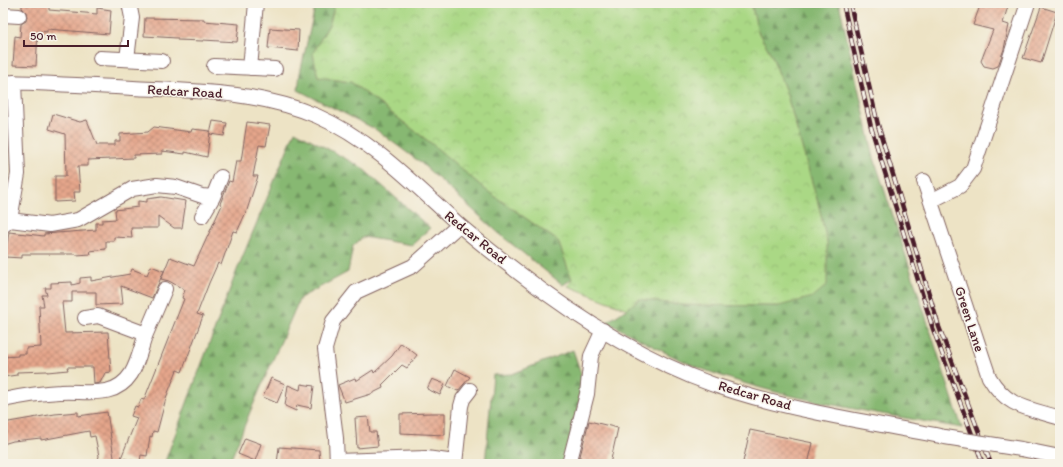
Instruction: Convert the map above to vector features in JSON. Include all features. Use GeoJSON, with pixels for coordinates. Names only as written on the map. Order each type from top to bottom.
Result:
{"type":"FeatureCollection","features":[{"type":"Feature","properties":{"kind":"street"},"geometry":{"type":"LineString","coordinates":[[127,59],[132,18],[130,3]]}},
{"type":"Feature","properties":{"kind":"street"},"geometry":{"type":"LineString","coordinates":[[250,68],[256,3]]}},
{"type":"Feature","properties":{"kind":"street"},"geometry":{"type":"LineString","coordinates":[[931,201],[960,186],[973,169],[1028,3]]}},
{"type":"Feature","properties":{"kind":"street"},"geometry":{"type":"LineString","coordinates":[[3,15],[19,16]]}},
{"type":"Feature","properties":{"kind":"street"},"geometry":{"type":"LineString","coordinates":[[100,58],[162,61]]}},
{"type":"Feature","properties":{"kind":"street"},"geometry":{"type":"LineString","coordinates":[[214,66],[275,69]]}},
{"type":"Feature","properties":{"kind":"street"},"geometry":{"type":"LineString","coordinates":[[9,82],[18,174],[7,223],[50,225],[78,220],[132,189],[157,185],[176,187],[202,196],[213,198]]}},
{"type":"Feature","properties":{"kind":"street","name":"Redcar Road"},"geometry":{"type":"LineString","coordinates":[[9,82],[226,92],[276,102],[319,117],[362,142],[405,174],[459,225],[541,289],[629,346],[678,370],[735,392],[786,405],[945,437],[1060,457]]}},
{"type":"Feature","properties":{"kind":"street"},"geometry":{"type":"LineString","coordinates":[[202,216],[213,198],[221,177]]}},
{"type":"Feature","properties":{"kind":"street","name":"Green Lane"},"geometry":{"type":"LineString","coordinates":[[924,181],[989,377],[1007,399],[1060,418]]}},
{"type":"Feature","properties":{"kind":"street"},"geometry":{"type":"LineString","coordinates":[[459,225],[412,266],[356,292],[333,321],[325,349],[336,438],[337,463],[426,458],[455,463],[461,406],[463,399],[470,390]]}},
{"type":"Feature","properties":{"kind":"street"},"geometry":{"type":"LineString","coordinates":[[3,400],[34,394],[104,392],[115,388],[130,374],[165,288]]}},
{"type":"Feature","properties":{"kind":"street"},"geometry":{"type":"LineString","coordinates":[[84,318],[98,316],[146,334]]}},
{"type":"Feature","properties":{"kind":"street"},"geometry":{"type":"LineString","coordinates":[[569,464],[587,394],[591,356],[603,330]]}},
{"type":"Feature","properties":{"kind":"green space"},"geometry":{"type":"Polygon","coordinates":[[[316,3],[335,3],[330,23],[313,53],[318,77],[351,82],[432,144],[486,190],[558,241],[572,279],[563,285],[503,237],[421,163],[375,129],[298,90],[300,73],[316,3]]]}},
{"type":"Feature","properties":{"kind":"green space"},"geometry":{"type":"Polygon","coordinates":[[[335,3],[751,3],[758,32],[771,54],[786,92],[818,203],[827,242],[827,285],[813,297],[779,306],[683,305],[639,299],[627,309],[568,286],[572,279],[558,241],[486,190],[432,144],[351,82],[318,77],[313,53],[330,23],[335,3]]]}},
{"type":"Feature","properties":{"kind":"green space"},"geometry":{"type":"Polygon","coordinates":[[[751,3],[839,3],[874,158],[962,428],[838,406],[746,384],[688,363],[607,322],[639,299],[683,305],[779,306],[827,242],[818,203],[786,92],[771,54],[758,32],[751,3]]]}},
{"type":"Feature","properties":{"kind":"green space"},"geometry":{"type":"Polygon","coordinates":[[[295,131],[361,167],[430,228],[412,245],[363,237],[353,246],[348,272],[300,298],[229,464],[164,464],[237,270],[295,131]]]}},
{"type":"Feature","properties":{"kind":"green space"},"geometry":{"type":"Polygon","coordinates":[[[573,350],[584,383],[566,464],[485,464],[493,375],[512,374],[573,350]]]}},
{"type":"Feature","properties":{"kind":"building"},"geometry":{"type":"Polygon","coordinates":[[[22,3],[49,3],[49,10],[97,14],[97,8],[111,10],[109,34],[47,29],[47,32],[38,31],[36,66],[13,65],[15,36],[20,37],[21,24],[26,21],[27,17],[26,12],[22,8],[22,3]]]}},
{"type":"Feature","properties":{"kind":"building"},"geometry":{"type":"Polygon","coordinates":[[[981,3],[999,3],[1008,6],[1003,23],[1009,25],[1004,49],[998,66],[993,68],[984,66],[981,61],[993,30],[973,25],[981,3]]]}},
{"type":"Feature","properties":{"kind":"building"},"geometry":{"type":"Polygon","coordinates":[[[1041,7],[1057,12],[1041,63],[1023,58],[1041,7]]]}},
{"type":"Feature","properties":{"kind":"building"},"geometry":{"type":"Polygon","coordinates":[[[145,18],[204,19],[204,21],[239,24],[237,42],[177,40],[177,38],[144,36],[145,18]]]}},
{"type":"Feature","properties":{"kind":"building"},"geometry":{"type":"Polygon","coordinates":[[[270,28],[299,30],[298,51],[268,48],[270,28]]]}},
{"type":"Feature","properties":{"kind":"building"},"geometry":{"type":"Polygon","coordinates":[[[53,114],[80,122],[87,120],[97,145],[115,145],[115,141],[120,141],[120,134],[148,132],[154,127],[191,132],[192,129],[210,131],[207,157],[185,152],[185,154],[162,151],[162,154],[134,155],[134,158],[88,160],[88,166],[78,166],[80,192],[74,192],[75,201],[55,202],[55,176],[66,176],[65,134],[49,129],[53,114]]]}},
{"type":"Feature","properties":{"kind":"building"},"geometry":{"type":"Polygon","coordinates":[[[213,121],[227,123],[224,136],[210,134],[213,121]]]}},
{"type":"Feature","properties":{"kind":"building"},"geometry":{"type":"Polygon","coordinates":[[[247,122],[270,125],[266,146],[259,145],[253,176],[258,176],[247,210],[237,232],[233,231],[221,265],[218,263],[209,283],[197,314],[203,316],[182,372],[177,370],[166,398],[157,432],[153,431],[152,437],[150,436],[147,456],[141,455],[140,462],[121,458],[137,418],[131,416],[135,406],[138,407],[141,399],[144,400],[184,299],[182,298],[185,290],[169,281],[161,279],[170,257],[194,266],[222,205],[220,204],[229,181],[232,182],[236,161],[241,161],[247,122]]]}},
{"type":"Feature","properties":{"kind":"building"},"geometry":{"type":"Polygon","coordinates":[[[161,197],[186,201],[182,228],[174,228],[158,216],[158,228],[131,228],[132,238],[114,237],[114,241],[106,241],[106,249],[90,251],[91,254],[22,254],[22,258],[5,257],[9,232],[44,236],[44,234],[96,230],[96,223],[102,223],[102,220],[116,219],[115,210],[138,207],[138,201],[147,202],[147,199],[161,197]]]}},
{"type":"Feature","properties":{"kind":"building"},"geometry":{"type":"Polygon","coordinates":[[[151,266],[164,271],[152,298],[121,286],[123,304],[96,305],[96,292],[72,292],[72,302],[62,302],[65,333],[108,332],[111,372],[105,373],[100,383],[94,384],[93,367],[67,367],[68,370],[47,372],[17,372],[17,375],[3,377],[3,357],[26,354],[26,348],[41,347],[39,306],[44,306],[42,295],[47,295],[45,288],[51,288],[51,283],[72,282],[72,285],[80,283],[80,278],[91,277],[91,281],[130,274],[132,269],[147,275],[151,266]]]}},
{"type":"Feature","properties":{"kind":"building"},"geometry":{"type":"Polygon","coordinates":[[[401,343],[417,355],[407,368],[402,365],[382,385],[383,388],[371,394],[345,402],[338,385],[355,378],[356,381],[373,370],[374,373],[392,356],[401,343]]]}},
{"type":"Feature","properties":{"kind":"building"},"geometry":{"type":"Polygon","coordinates":[[[455,369],[470,377],[458,391],[447,386],[455,369]]]}},
{"type":"Feature","properties":{"kind":"building"},"geometry":{"type":"Polygon","coordinates":[[[271,378],[285,384],[277,403],[263,397],[271,378]]]}},
{"type":"Feature","properties":{"kind":"building"},"geometry":{"type":"Polygon","coordinates":[[[432,379],[445,384],[440,395],[427,389],[432,379]]]}},
{"type":"Feature","properties":{"kind":"building"},"geometry":{"type":"Polygon","coordinates":[[[301,384],[314,386],[311,408],[297,405],[296,411],[285,406],[288,385],[300,390],[301,384]]]}},
{"type":"Feature","properties":{"kind":"building"},"geometry":{"type":"Polygon","coordinates":[[[78,412],[78,416],[107,412],[115,464],[97,464],[99,456],[95,436],[90,437],[89,431],[41,440],[41,438],[13,441],[3,444],[3,423],[55,414],[78,412]]]}},
{"type":"Feature","properties":{"kind":"building"},"geometry":{"type":"Polygon","coordinates":[[[445,413],[445,435],[400,433],[400,414],[445,413]]]}},
{"type":"Feature","properties":{"kind":"building"},"geometry":{"type":"Polygon","coordinates":[[[368,417],[370,432],[376,432],[378,446],[357,448],[355,418],[368,417]]]}},
{"type":"Feature","properties":{"kind":"building"},"geometry":{"type":"Polygon","coordinates":[[[589,421],[618,428],[610,464],[578,464],[589,421]]]}},
{"type":"Feature","properties":{"kind":"building"},"geometry":{"type":"Polygon","coordinates":[[[750,430],[813,443],[808,464],[752,464],[743,462],[750,430]]]}},
{"type":"Feature","properties":{"kind":"building"},"geometry":{"type":"Polygon","coordinates":[[[245,438],[261,444],[255,461],[238,454],[245,438]]]}},
{"type":"Feature","properties":{"kind":"building"},"geometry":{"type":"Polygon","coordinates":[[[279,447],[319,450],[320,464],[277,464],[279,447]]]}},
{"type":"Feature","properties":{"kind":"railway"},"geometry":{"type":"LineString","coordinates":[[843,3],[871,127],[933,329],[983,464]]}},
{"type":"Feature","properties":{"kind":"railway"},"geometry":{"type":"LineString","coordinates":[[850,3],[878,125],[939,327],[991,464]]}}]}
